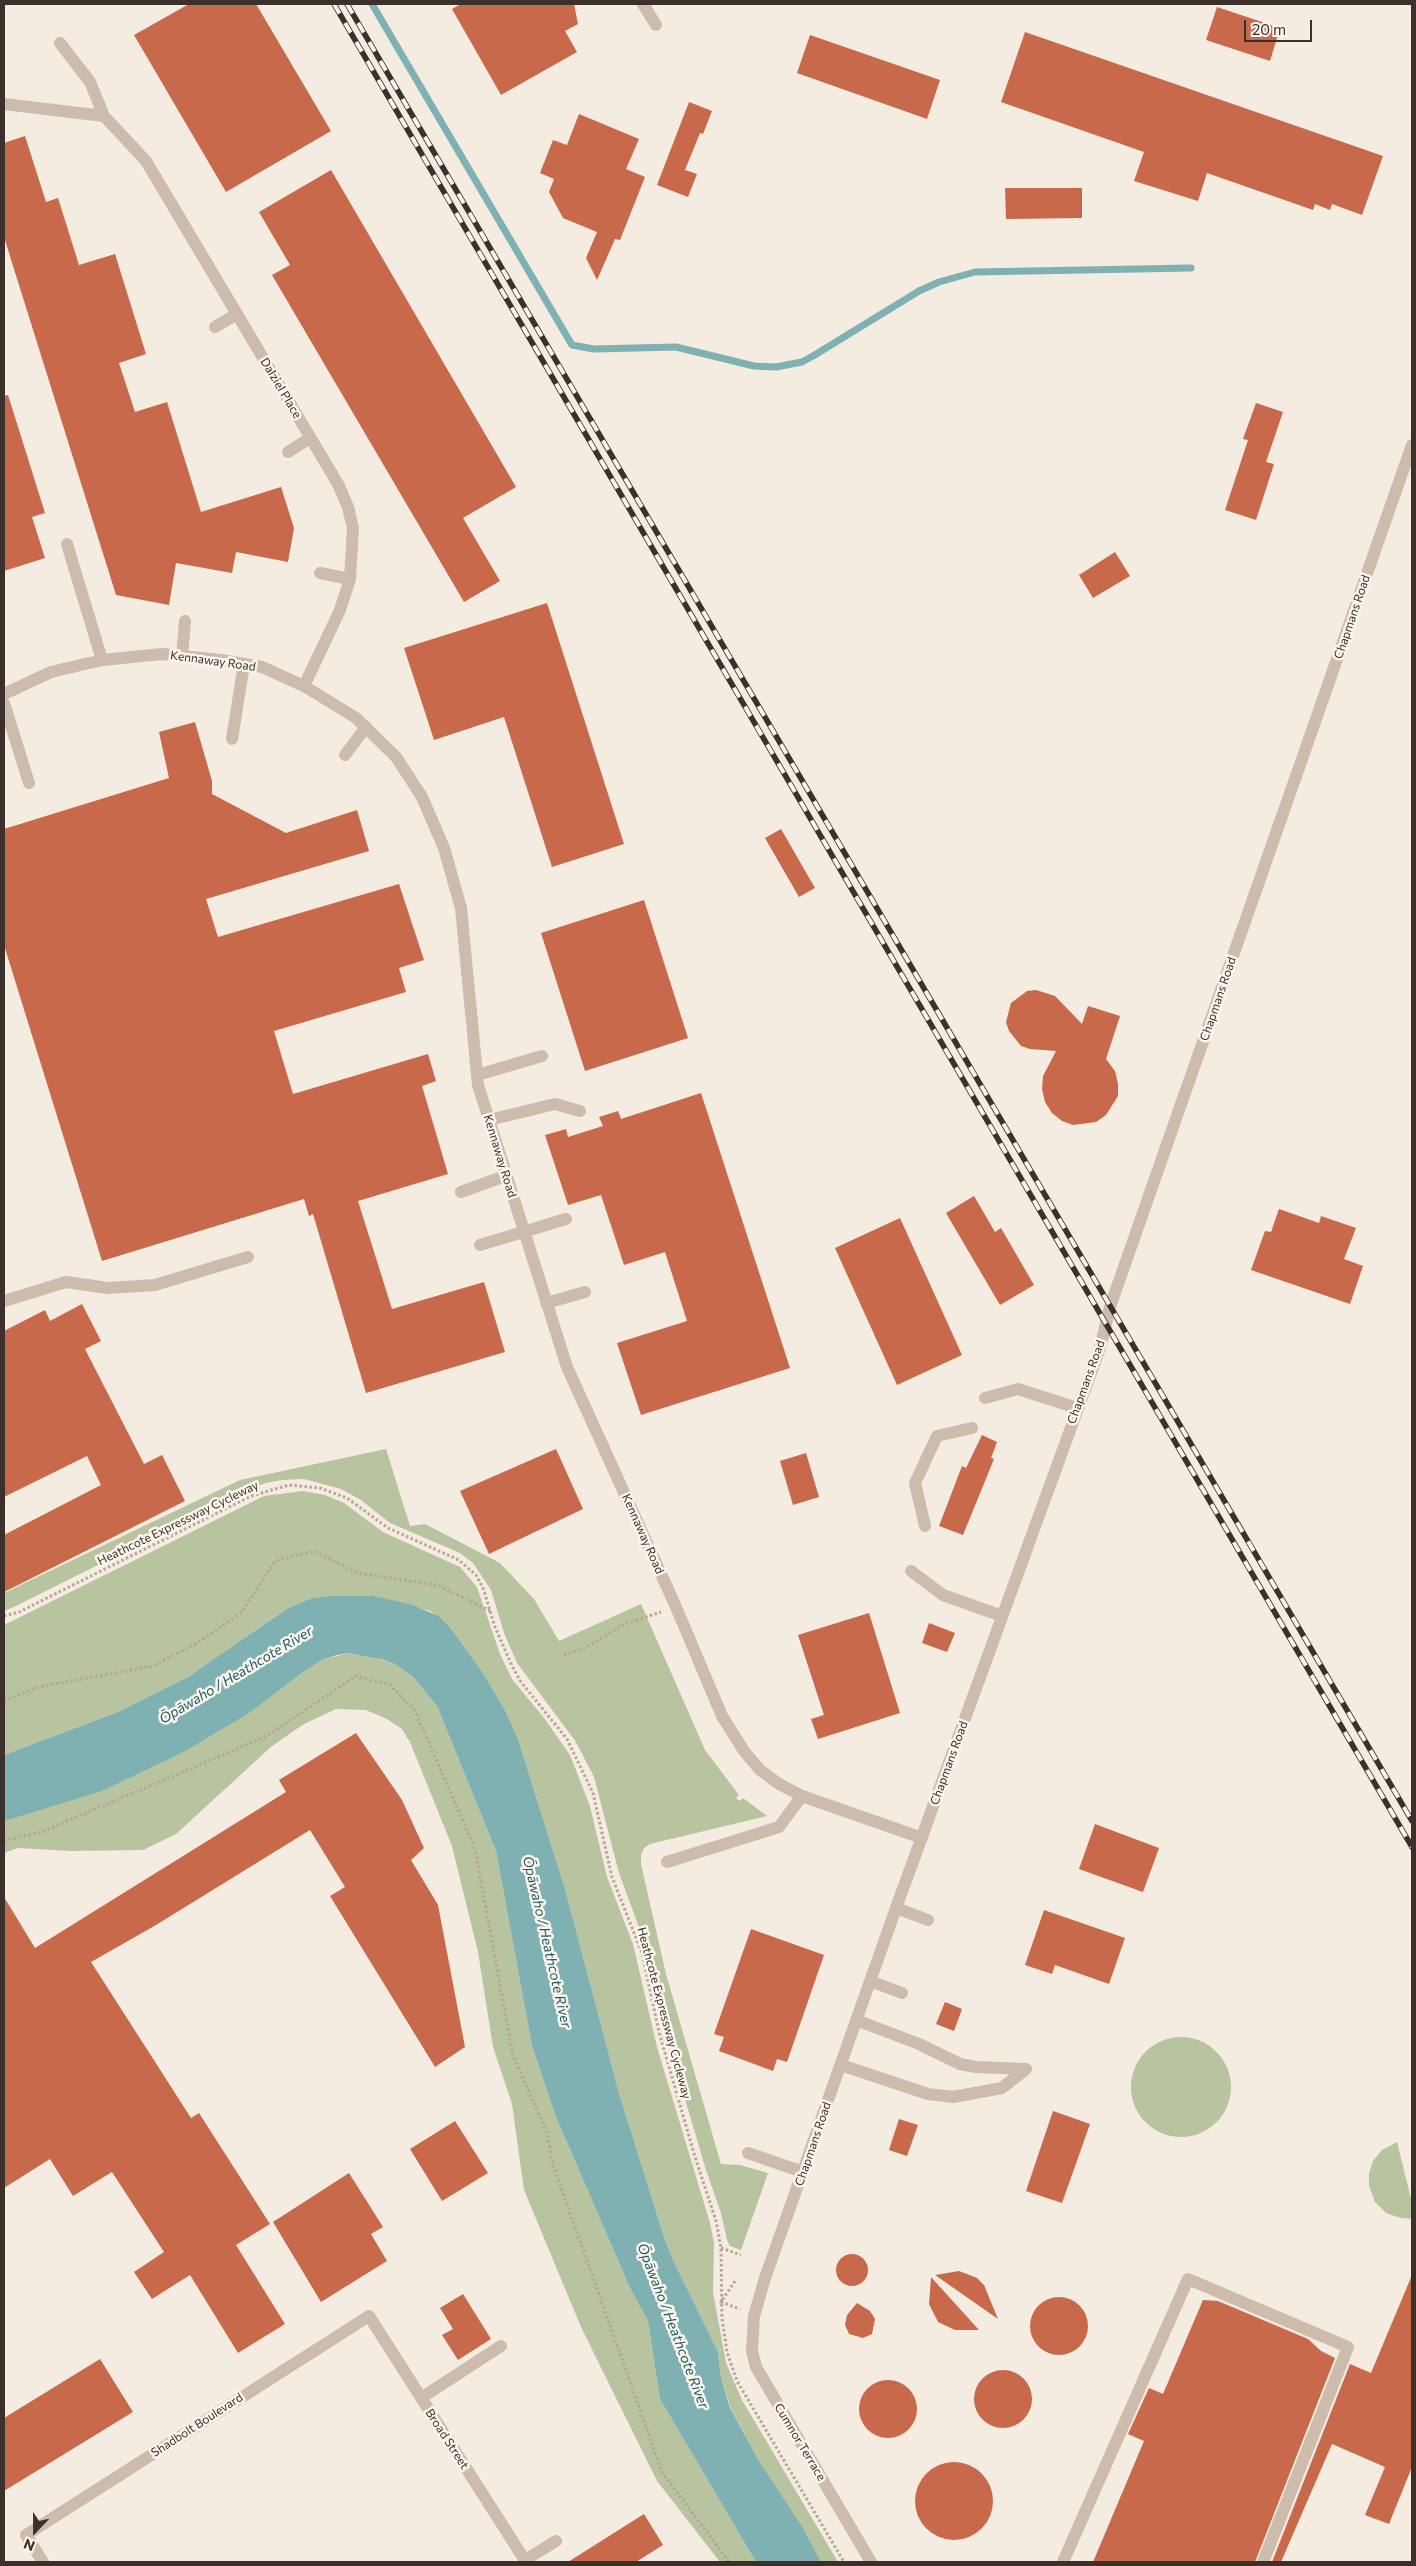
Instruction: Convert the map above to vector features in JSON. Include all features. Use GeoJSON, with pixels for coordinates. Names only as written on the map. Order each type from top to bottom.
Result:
{"type":"FeatureCollection","features":[{"type":"Feature","properties":{"kind":"street"},"geometry":{"type":"LineString","coordinates":[[643,4],[656,25]]}},
{"type":"Feature","properties":{"kind":"street"},"geometry":{"type":"LineString","coordinates":[[4,104],[104,116],[90,82],[60,43]]}},
{"type":"Feature","properties":{"kind":"street","name":"Dalziel Place"},"geometry":{"type":"LineString","coordinates":[[104,116],[146,160],[338,484],[348,507],[353,528],[350,579],[340,610],[304,686]]}},
{"type":"Feature","properties":{"kind":"street"},"geometry":{"type":"LineString","coordinates":[[215,328],[237,314]]}},
{"type":"Feature","properties":{"kind":"street"},"geometry":{"type":"LineString","coordinates":[[288,452],[310,438]]}},
{"type":"Feature","properties":{"kind":"street","name":"Chapmans Road"},"geometry":{"type":"LineString","coordinates":[[754,2316],[896,1908],[1100,1348],[1110,1307],[1412,445]]}},
{"type":"Feature","properties":{"kind":"street"},"geometry":{"type":"LineString","coordinates":[[67,544],[102,660]]}},
{"type":"Feature","properties":{"kind":"street"},"geometry":{"type":"LineString","coordinates":[[320,573],[350,579]]}},
{"type":"Feature","properties":{"kind":"street"},"geometry":{"type":"LineString","coordinates":[[182,656],[185,621]]}},
{"type":"Feature","properties":{"kind":"street","name":"Kennaway Road"},"geometry":{"type":"LineString","coordinates":[[4,694],[51,672],[102,660],[162,654],[244,664],[262,668],[304,686],[356,718],[396,757],[422,797],[444,848],[461,908],[477,1075],[488,1120],[567,1367],[676,1607],[722,1716],[744,1751],[760,1770],[780,1784],[802,1796],[922,1838]]}},
{"type":"Feature","properties":{"kind":"street"},"geometry":{"type":"LineString","coordinates":[[232,739],[244,664]]}},
{"type":"Feature","properties":{"kind":"street"},"geometry":{"type":"LineString","coordinates":[[4,703],[29,783]]}},
{"type":"Feature","properties":{"kind":"street"},"geometry":{"type":"LineString","coordinates":[[345,755],[366,727]]}},
{"type":"Feature","properties":{"kind":"street"},"geometry":{"type":"LineString","coordinates":[[477,1075],[542,1056]]}},
{"type":"Feature","properties":{"kind":"street"},"geometry":{"type":"LineString","coordinates":[[488,1120],[554,1104],[580,1111]]}},
{"type":"Feature","properties":{"kind":"street"},"geometry":{"type":"LineString","coordinates":[[461,1192],[506,1176]]}},
{"type":"Feature","properties":{"kind":"street"},"geometry":{"type":"LineString","coordinates":[[480,1245],[566,1219]]}},
{"type":"Feature","properties":{"kind":"street"},"geometry":{"type":"LineString","coordinates":[[4,1302],[66,1282],[108,1288],[155,1285],[248,1257]]}},
{"type":"Feature","properties":{"kind":"street"},"geometry":{"type":"LineString","coordinates":[[546,1303],[585,1292]]}},
{"type":"Feature","properties":{"kind":"street"},"geometry":{"type":"LineString","coordinates":[[985,1398],[1018,1388],[1077,1408]]}},
{"type":"Feature","properties":{"kind":"street"},"geometry":{"type":"LineString","coordinates":[[925,1526],[915,1483],[937,1436],[972,1428]]}},
{"type":"Feature","properties":{"kind":"street"},"geometry":{"type":"LineString","coordinates":[[911,1571],[943,1595],[1002,1616]]}},
{"type":"Feature","properties":{"kind":"street"},"geometry":{"type":"LineString","coordinates":[[667,1862],[779,1827],[802,1796]]}},
{"type":"Feature","properties":{"kind":"street"},"geometry":{"type":"LineString","coordinates":[[896,1908],[928,1920]]}},
{"type":"Feature","properties":{"kind":"street"},"geometry":{"type":"LineString","coordinates":[[870,1982],[902,1993]]}},
{"type":"Feature","properties":{"kind":"street"},"geometry":{"type":"LineString","coordinates":[[840,2065],[928,2094],[953,2097],[1002,2088],[1026,2069],[976,2067],[960,2064],[919,2044],[856,2020]]}},
{"type":"Feature","properties":{"kind":"street"},"geometry":{"type":"LineString","coordinates":[[748,2153],[803,2172]]}},
{"type":"Feature","properties":{"kind":"street"},"geometry":{"type":"LineString","coordinates":[[1063,2562],[1188,2279],[1348,2347],[1263,2562]]}},
{"type":"Feature","properties":{"kind":"street","name":"Broad Street"},"geometry":{"type":"LineString","coordinates":[[369,2316],[525,2561]]}},
{"type":"Feature","properties":{"kind":"street","name":"Shadbolt Boulevard"},"geometry":{"type":"LineString","coordinates":[[43,2562],[26,2535],[369,2316]]}},
{"type":"Feature","properties":{"kind":"street","name":"Cumnor Terrace"},"geometry":{"type":"LineString","coordinates":[[754,2316],[752,2351],[756,2367],[871,2562]]}},
{"type":"Feature","properties":{"kind":"street"},"geometry":{"type":"LineString","coordinates":[[421,2398],[501,2346]]}},
{"type":"Feature","properties":{"kind":"street"},"geometry":{"type":"LineString","coordinates":[[525,2561],[556,2541]]}},
{"type":"Feature","properties":{"kind":"path","name":"Heathcote Expressway Cycleway"},"geometry":{"type":"LineString","coordinates":[[4,1616],[19,1612],[251,1496],[289,1485],[305,1485],[335,1492],[357,1504],[388,1528],[459,1560],[476,1575],[483,1588],[512,1666],[521,1682],[567,1739],[593,1794],[612,1876],[642,1954],[659,2032],[695,2157],[716,2221],[721,2248],[721,2302],[727,2352],[737,2381],[844,2562]]}},
{"type":"Feature","properties":{"kind":"path"},"geometry":{"type":"LineString","coordinates":[[4,1701],[38,1687],[153,1666],[199,1642],[242,1612],[275,1561],[314,1551],[356,1573],[437,1585],[491,1612]]}},
{"type":"Feature","properties":{"kind":"path"},"geometry":{"type":"LineString","coordinates":[[564,1655],[581,1650],[625,1624],[676,1607]]}},
{"type":"Feature","properties":{"kind":"path"},"geometry":{"type":"LineString","coordinates":[[4,1841],[44,1831],[267,1736],[356,1676],[390,1685],[415,1710],[475,1849],[513,2056],[547,2132],[553,2164],[662,2472],[729,2562]]}},
{"type":"Feature","properties":{"kind":"path"},"geometry":{"type":"LineString","coordinates":[[721,2248],[741,2255]]}},
{"type":"Feature","properties":{"kind":"path"},"geometry":{"type":"LineString","coordinates":[[734,2307],[721,2302],[735,2281]]}},
{"type":"Feature","properties":{"kind":"green space"},"geometry":{"type":"Polygon","coordinates":[[[386,1449],[410,1526],[425,1524],[500,1563],[534,1599],[559,1641],[641,1604],[705,1750],[739,1795],[736,1798],[740,1801],[743,1798],[767,1816],[650,1844],[644,1848],[641,1855],[641,1864],[666,1974],[721,2164],[740,2165],[768,2173],[741,2250],[730,2246],[727,2240],[721,2213],[706,2170],[667,2038],[648,1952],[619,1873],[594,1777],[576,1742],[517,1663],[504,1633],[491,1590],[473,1563],[460,1553],[390,1523],[361,1500],[341,1489],[304,1479],[282,1480],[265,1483],[244,1492],[4,1611],[4,1593],[240,1480],[386,1449]]]}},
{"type":"Feature","properties":{"kind":"green space"},"geometry":{"type":"Polygon","coordinates":[[[303,1491],[325,1495],[344,1503],[383,1532],[460,1567],[477,1587],[500,1654],[512,1679],[544,1718],[570,1755],[590,1806],[607,1877],[633,1944],[657,2047],[710,2223],[714,2243],[713,2292],[726,2363],[742,2400],[838,2562],[821,2562],[802,2526],[761,2464],[731,2409],[721,2378],[718,2352],[672,2258],[663,2234],[619,2093],[565,1889],[518,1739],[505,1710],[483,1673],[449,1626],[430,1611],[374,1596],[312,1598],[288,1608],[188,1677],[118,1712],[4,1755],[4,1625],[264,1496],[303,1491]]]}},
{"type":"Feature","properties":{"kind":"green space"},"geometry":{"type":"Polygon","coordinates":[[[348,1653],[367,1655],[395,1664],[414,1678],[437,1706],[496,1851],[532,2046],[556,2117],[630,2288],[648,2321],[660,2399],[756,2562],[720,2562],[657,2481],[581,2327],[524,2190],[512,2104],[493,2047],[478,1952],[452,1846],[410,1742],[402,1729],[387,1719],[366,1710],[336,1709],[304,1724],[272,1746],[176,1834],[143,1850],[71,1851],[18,1848],[4,1853],[4,1821],[299,1675],[322,1660],[348,1653]]]}},
{"type":"Feature","properties":{"kind":"green space"},"geometry":{"type":"Polygon","coordinates":[[[1181,2037],[1200,2040],[1217,2051],[1228,2068],[1231,2087],[1228,2106],[1217,2123],[1200,2134],[1181,2137],[1162,2134],[1145,2123],[1134,2106],[1131,2087],[1134,2068],[1145,2051],[1162,2040],[1181,2037]]]}},
{"type":"Feature","properties":{"kind":"green space"},"geometry":{"type":"Polygon","coordinates":[[[1397,2142],[1412,2203],[1412,2219],[1386,2213],[1375,2202],[1369,2186],[1369,2173],[1373,2161],[1382,2150],[1397,2142]]]}},
{"type":"Feature","properties":{"kind":"water","name":"Ōpāwaho / Heathcote River"},"geometry":{"type":"Polygon","coordinates":[[[374,1596],[413,1605],[438,1616],[449,1626],[483,1673],[505,1710],[518,1739],[565,1889],[619,2093],[663,2234],[672,2258],[718,2352],[721,2378],[730,2408],[761,2464],[802,2526],[821,2562],[756,2562],[660,2399],[648,2321],[630,2288],[556,2117],[532,2046],[496,1851],[437,1706],[414,1678],[395,1664],[381,1659],[348,1653],[322,1660],[249,1713],[185,1751],[102,1791],[4,1821],[4,1755],[118,1712],[188,1677],[288,1608],[312,1598],[374,1596]]]}},
{"type":"Feature","properties":{"kind":"building"},"geometry":{"type":"Polygon","coordinates":[[[189,4],[256,4],[331,131],[226,192],[134,35],[189,4]]]}},
{"type":"Feature","properties":{"kind":"building"},"geometry":{"type":"Polygon","coordinates":[[[461,4],[574,4],[578,24],[565,31],[577,52],[501,95],[452,9],[461,4]]]}},
{"type":"Feature","properties":{"kind":"building"},"geometry":{"type":"Polygon","coordinates":[[[1217,7],[1280,28],[1270,61],[1206,40],[1217,7]]]}},
{"type":"Feature","properties":{"kind":"building"},"geometry":{"type":"Polygon","coordinates":[[[1025,32],[1383,156],[1362,215],[1332,204],[1330,210],[1315,204],[1313,210],[1207,173],[1198,201],[1134,181],[1144,152],[1001,102],[1025,32]]]}},
{"type":"Feature","properties":{"kind":"building"},"geometry":{"type":"Polygon","coordinates":[[[810,35],[940,80],[927,119],[797,73],[810,35]]]}},
{"type":"Feature","properties":{"kind":"building"},"geometry":{"type":"Polygon","coordinates":[[[689,102],[712,111],[703,134],[700,133],[685,170],[697,174],[688,197],[657,185],[689,102]]]}},
{"type":"Feature","properties":{"kind":"building"},"geometry":{"type":"Polygon","coordinates":[[[579,114],[639,139],[626,169],[645,177],[620,240],[615,239],[597,280],[586,258],[597,232],[563,218],[549,192],[554,179],[540,173],[553,140],[567,145],[579,114]]]}},
{"type":"Feature","properties":{"kind":"building"},"geometry":{"type":"Polygon","coordinates":[[[25,136],[46,202],[58,198],[79,265],[115,254],[146,354],[119,363],[135,412],[167,402],[201,512],[281,487],[294,528],[288,562],[236,552],[232,573],[176,563],[169,605],[116,595],[4,237],[4,143],[25,136]]]}},
{"type":"Feature","properties":{"kind":"building"},"geometry":{"type":"Polygon","coordinates":[[[331,170],[516,487],[463,518],[500,581],[464,602],[272,275],[290,265],[259,212],[331,170]]]}},
{"type":"Feature","properties":{"kind":"building"},"geometry":{"type":"Polygon","coordinates":[[[1005,188],[1082,188],[1082,218],[1006,219],[1005,188]]]}},
{"type":"Feature","properties":{"kind":"building"},"geometry":{"type":"Polygon","coordinates":[[[8,395],[45,513],[32,517],[45,558],[4,571],[4,396],[8,395]]]}},
{"type":"Feature","properties":{"kind":"building"},"geometry":{"type":"Polygon","coordinates":[[[1256,403],[1283,412],[1266,462],[1274,464],[1256,520],[1225,510],[1248,440],[1243,439],[1256,403]]]}},
{"type":"Feature","properties":{"kind":"building"},"geometry":{"type":"Polygon","coordinates":[[[1115,552],[1130,576],[1093,598],[1079,575],[1115,552]]]}},
{"type":"Feature","properties":{"kind":"building"},"geometry":{"type":"Polygon","coordinates":[[[547,603],[624,844],[552,867],[504,717],[434,740],[404,648],[547,603]]]}},
{"type":"Feature","properties":{"kind":"building"},"geometry":{"type":"Polygon","coordinates":[[[195,722],[212,781],[212,794],[286,833],[357,810],[369,851],[206,899],[218,937],[399,884],[424,960],[399,968],[406,992],[274,1031],[293,1094],[428,1054],[436,1081],[422,1086],[448,1174],[358,1201],[392,1309],[484,1282],[505,1352],[366,1393],[313,1214],[309,1216],[304,1199],[102,1261],[4,945],[4,829],[169,778],[159,732],[195,722]]]}},
{"type":"Feature","properties":{"kind":"building"},"geometry":{"type":"Polygon","coordinates":[[[781,829],[815,888],[799,897],[765,838],[781,829]]]}},
{"type":"Feature","properties":{"kind":"building"},"geometry":{"type":"Polygon","coordinates":[[[644,900],[688,1038],[585,1071],[541,933],[644,900]]]}},
{"type":"Feature","properties":{"kind":"building"},"geometry":{"type":"Polygon","coordinates":[[[1036,990],[1055,996],[1082,1024],[1088,1006],[1120,1016],[1106,1059],[1115,1071],[1118,1096],[1106,1115],[1096,1122],[1073,1125],[1062,1121],[1052,1113],[1045,1102],[1042,1089],[1043,1076],[1056,1051],[1030,1049],[1021,1046],[1009,1031],[1006,1022],[1011,1003],[1027,991],[1036,990]]]}},
{"type":"Feature","properties":{"kind":"building"},"geometry":{"type":"Polygon","coordinates":[[[701,1093],[790,1368],[641,1415],[617,1343],[687,1321],[665,1252],[624,1265],[601,1195],[568,1205],[545,1135],[566,1129],[568,1137],[603,1126],[599,1117],[618,1111],[621,1119],[701,1093]]]}},
{"type":"Feature","properties":{"kind":"building"},"geometry":{"type":"Polygon","coordinates":[[[974,1196],[995,1232],[1001,1228],[1034,1285],[1000,1305],[946,1213],[974,1196]]]}},
{"type":"Feature","properties":{"kind":"building"},"geometry":{"type":"Polygon","coordinates":[[[1279,1209],[1319,1223],[1321,1216],[1356,1228],[1344,1259],[1363,1266],[1350,1304],[1251,1270],[1265,1231],[1271,1232],[1279,1209]]]}},
{"type":"Feature","properties":{"kind":"building"},"geometry":{"type":"Polygon","coordinates":[[[900,1218],[962,1355],[897,1385],[835,1248],[900,1218]]]}},
{"type":"Feature","properties":{"kind":"building"},"geometry":{"type":"Polygon","coordinates":[[[82,1304],[101,1341],[85,1349],[144,1464],[162,1455],[185,1501],[4,1592],[4,1535],[101,1485],[87,1456],[4,1497],[4,1331],[45,1310],[50,1321],[82,1304]]]}},
{"type":"Feature","properties":{"kind":"building"},"geometry":{"type":"Polygon","coordinates":[[[982,1435],[997,1442],[991,1458],[994,1459],[963,1535],[939,1526],[962,1466],[966,1468],[982,1435]]]}},
{"type":"Feature","properties":{"kind":"building"},"geometry":{"type":"Polygon","coordinates":[[[556,1449],[583,1509],[489,1554],[460,1491],[556,1449]]]}},
{"type":"Feature","properties":{"kind":"building"},"geometry":{"type":"Polygon","coordinates":[[[806,1453],[819,1497],[793,1505],[780,1461],[806,1453]]]}},
{"type":"Feature","properties":{"kind":"building"},"geometry":{"type":"Polygon","coordinates":[[[869,1613],[900,1713],[818,1739],[811,1719],[824,1715],[798,1635],[869,1613]]]}},
{"type":"Feature","properties":{"kind":"building"},"geometry":{"type":"Polygon","coordinates":[[[929,1623],[955,1633],[947,1652],[922,1643],[929,1623]]]}},
{"type":"Feature","properties":{"kind":"building"},"geometry":{"type":"Polygon","coordinates":[[[356,1733],[402,1800],[424,1848],[411,1860],[438,1905],[465,2047],[435,2067],[330,1896],[345,1887],[310,1830],[156,1925],[91,1962],[191,2118],[199,2113],[270,2224],[236,2245],[285,2324],[238,2353],[190,2275],[152,2299],[134,2272],[164,2252],[112,2172],[73,2196],[50,2159],[4,2188],[4,1897],[35,1948],[286,1792],[279,1780],[356,1733]]]}},
{"type":"Feature","properties":{"kind":"building"},"geometry":{"type":"Polygon","coordinates":[[[1095,1824],[1159,1848],[1143,1892],[1079,1869],[1095,1824]]]}},
{"type":"Feature","properties":{"kind":"building"},"geometry":{"type":"Polygon","coordinates":[[[1044,1910],[1125,1938],[1109,1984],[1055,1965],[1052,1974],[1025,1965],[1044,1910]]]}},
{"type":"Feature","properties":{"kind":"building"},"geometry":{"type":"Polygon","coordinates":[[[751,1929],[824,1955],[787,2062],[777,2059],[773,2071],[719,2051],[724,2037],[714,2034],[751,1929]]]}},
{"type":"Feature","properties":{"kind":"building"},"geometry":{"type":"Polygon","coordinates":[[[945,2002],[962,2009],[954,2031],[936,2024],[945,2002]]]}},
{"type":"Feature","properties":{"kind":"building"},"geometry":{"type":"Polygon","coordinates":[[[1053,2111],[1090,2124],[1062,2203],[1026,2191],[1053,2111]]]}},
{"type":"Feature","properties":{"kind":"building"},"geometry":{"type":"Polygon","coordinates":[[[899,2119],[918,2125],[907,2156],[889,2150],[899,2119]]]}},
{"type":"Feature","properties":{"kind":"building"},"geometry":{"type":"Polygon","coordinates":[[[455,2121],[488,2173],[442,2201],[410,2149],[455,2121]]]}},
{"type":"Feature","properties":{"kind":"building"},"geometry":{"type":"Polygon","coordinates":[[[349,2173],[383,2227],[371,2234],[387,2261],[321,2302],[273,2222],[349,2173]]]}},
{"type":"Feature","properties":{"kind":"building"},"geometry":{"type":"Polygon","coordinates":[[[852,2254],[863,2259],[868,2270],[863,2281],[852,2286],[841,2281],[836,2270],[841,2259],[852,2254]]]}},
{"type":"Feature","properties":{"kind":"building"},"geometry":{"type":"Polygon","coordinates":[[[959,2271],[977,2278],[984,2285],[998,2319],[935,2275],[959,2271]]]}},
{"type":"Feature","properties":{"kind":"building"},"geometry":{"type":"Polygon","coordinates":[[[1412,2275],[1412,2467],[1389,2524],[1365,2515],[1385,2467],[1332,2444],[1281,2562],[1272,2562],[1350,2364],[1371,2373],[1412,2275]]]}},
{"type":"Feature","properties":{"kind":"building"},"geometry":{"type":"Polygon","coordinates":[[[931,2277],[979,2330],[955,2330],[938,2322],[929,2304],[931,2277]]]}},
{"type":"Feature","properties":{"kind":"building"},"geometry":{"type":"Polygon","coordinates":[[[463,2294],[491,2339],[458,2360],[442,2335],[453,2329],[440,2308],[463,2294]]]}},
{"type":"Feature","properties":{"kind":"building"},"geometry":{"type":"Polygon","coordinates":[[[1053,2297],[1065,2297],[1080,2305],[1088,2320],[1088,2332],[1080,2347],[1065,2355],[1053,2355],[1038,2347],[1030,2332],[1030,2320],[1038,2305],[1053,2297]]]}},
{"type":"Feature","properties":{"kind":"building"},"geometry":{"type":"Polygon","coordinates":[[[1203,2300],[1218,2301],[1308,2339],[1321,2351],[1335,2358],[1255,2562],[1093,2562],[1144,2441],[1128,2434],[1149,2388],[1163,2394],[1203,2300]]]}},
{"type":"Feature","properties":{"kind":"building"},"geometry":{"type":"Polygon","coordinates":[[[857,2303],[870,2311],[875,2319],[872,2334],[863,2338],[849,2334],[845,2325],[847,2315],[857,2303]]]}},
{"type":"Feature","properties":{"kind":"building"},"geometry":{"type":"Polygon","coordinates":[[[100,2359],[133,2412],[4,2491],[4,2418],[100,2359]]]}},
{"type":"Feature","properties":{"kind":"building"},"geometry":{"type":"Polygon","coordinates":[[[997,2370],[1009,2370],[1024,2378],[1032,2393],[1032,2405],[1024,2420],[1009,2428],[997,2428],[982,2420],[974,2405],[974,2393],[982,2378],[997,2370]]]}},
{"type":"Feature","properties":{"kind":"building"},"geometry":{"type":"Polygon","coordinates":[[[882,2380],[894,2380],[909,2388],[917,2403],[917,2415],[909,2430],[894,2438],[882,2438],[867,2430],[859,2415],[859,2403],[867,2388],[882,2380]]]}},
{"type":"Feature","properties":{"kind":"building"},"geometry":{"type":"Polygon","coordinates":[[[954,2462],[969,2465],[982,2473],[990,2486],[993,2501],[990,2516],[982,2529],[969,2537],[954,2540],[939,2537],[926,2529],[918,2516],[915,2501],[918,2486],[926,2473],[939,2465],[954,2462]]]}},
{"type":"Feature","properties":{"kind":"building"},"geometry":{"type":"Polygon","coordinates":[[[644,2514],[663,2545],[636,2562],[568,2562],[644,2514]]]}},
{"type":"Feature","properties":{"kind":"waterway"},"geometry":{"type":"LineString","coordinates":[[372,4],[572,345],[594,349],[676,347],[754,366],[776,367],[802,362],[919,291],[939,282],[975,272],[1191,268]]}},
{"type":"Feature","properties":{"kind":"railway"},"geometry":{"type":"LineString","coordinates":[[334,4],[1412,1847]]}},
{"type":"Feature","properties":{"kind":"railway"},"geometry":{"type":"LineString","coordinates":[[347,4],[1412,1821]]}}]}
